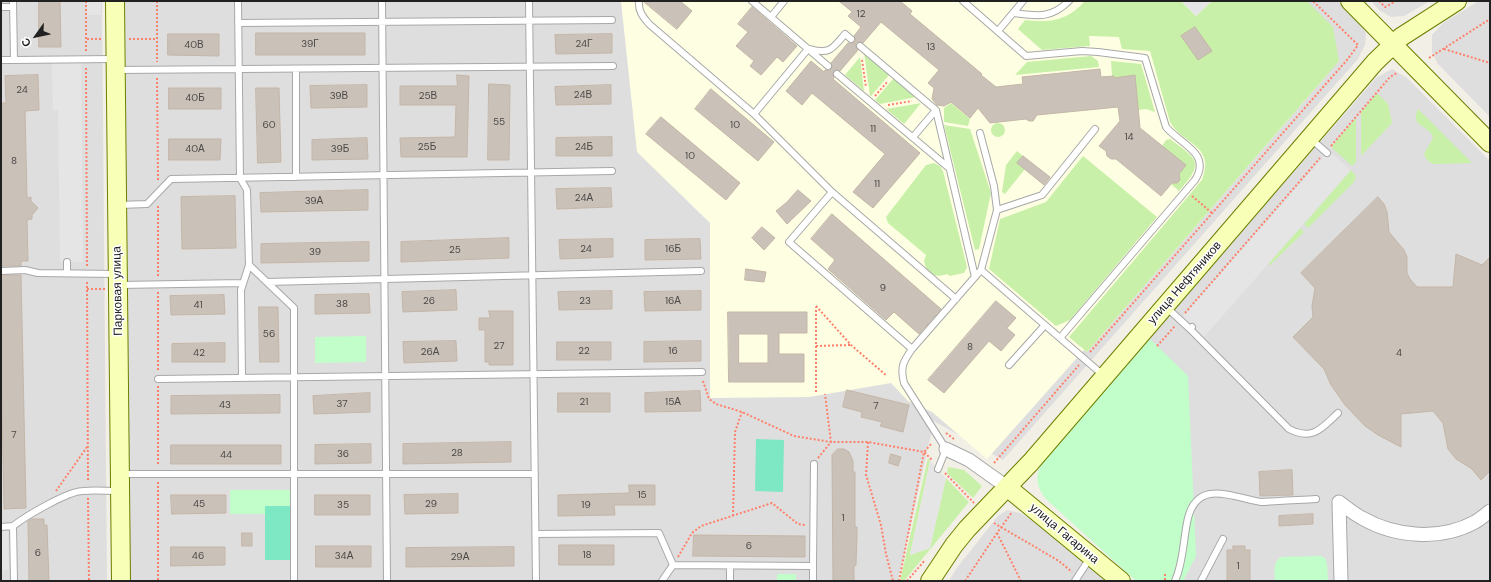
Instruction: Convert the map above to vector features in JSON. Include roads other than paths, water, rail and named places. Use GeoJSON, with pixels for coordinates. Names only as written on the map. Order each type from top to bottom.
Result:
{"type":"FeatureCollection","features":[{"type":"Feature","properties":{"kind":"main road","name":"Парковая улица"},"geometry":{"type":"LineString","coordinates":[[115,1],[121,581]]}},
{"type":"Feature","properties":{"kind":"main road"},"geometry":{"type":"LineString","coordinates":[[1350,1],[1490,143]]}},
{"type":"Feature","properties":{"kind":"main road","name":"улица Нефтяников"},"geometry":{"type":"LineString","coordinates":[[930,581],[962,534],[1031,462],[1375,62],[1392,45],[1410,31],[1457,1]]}},
{"type":"Feature","properties":{"kind":"main road","name":"улица Гагарина"},"geometry":{"type":"LineString","coordinates":[[1007,487],[1121,581]]}},
{"type":"Feature","properties":{"kind":"street"},"geometry":{"type":"LineString","coordinates":[[950,444],[969,460],[1007,487]]}},
{"type":"Feature","properties":{"kind":"street"},"geometry":{"type":"LineString","coordinates":[[1341,581],[1339,502],[1362,518],[1383,528],[1420,535],[1439,534],[1458,529],[1474,522],[1490,512]]}},
{"type":"Feature","properties":{"kind":"lane"},"geometry":{"type":"LineString","coordinates":[[238,1],[240,178],[247,190],[249,265],[241,290],[242,378]]}},
{"type":"Feature","properties":{"kind":"lane"},"geometry":{"type":"LineString","coordinates":[[382,1],[387,581]]}},
{"type":"Feature","properties":{"kind":"lane"},"geometry":{"type":"LineString","coordinates":[[529,1],[536,581]]}},
{"type":"Feature","properties":{"kind":"lane"},"geometry":{"type":"LineString","coordinates":[[639,1],[638,4],[641,14],[649,24],[754,114],[832,192],[956,300]]}},
{"type":"Feature","properties":{"kind":"lane"},"geometry":{"type":"LineString","coordinates":[[752,1],[828,66]]}},
{"type":"Feature","properties":{"kind":"lane"},"geometry":{"type":"LineString","coordinates":[[771,17],[784,1]]}},
{"type":"Feature","properties":{"kind":"lane"},"geometry":{"type":"LineString","coordinates":[[963,1],[1026,56],[1082,51],[1146,58],[1166,127],[1170,133],[1196,153],[1200,159],[1201,166],[1199,173],[1186,191],[1060,338]]}},
{"type":"Feature","properties":{"kind":"lane"},"geometry":{"type":"LineString","coordinates":[[998,31],[1023,1]]}},
{"type":"Feature","properties":{"kind":"lane"},"geometry":{"type":"LineString","coordinates":[[1014,13],[1037,16],[1051,14],[1063,7],[1069,1]]}},
{"type":"Feature","properties":{"kind":"lane"},"geometry":{"type":"LineString","coordinates":[[1,8],[13,4],[14,60]]}},
{"type":"Feature","properties":{"kind":"lane"},"geometry":{"type":"LineString","coordinates":[[238,23],[612,20]]}},
{"type":"Feature","properties":{"kind":"lane"},"geometry":{"type":"LineString","coordinates":[[808,49],[820,52],[833,48],[845,34],[851,39]]}},
{"type":"Feature","properties":{"kind":"lane"},"geometry":{"type":"LineString","coordinates":[[860,46],[936,110],[975,277]]}},
{"type":"Feature","properties":{"kind":"lane"},"geometry":{"type":"LineString","coordinates":[[754,114],[808,49]]}},
{"type":"Feature","properties":{"kind":"lane"},"geometry":{"type":"LineString","coordinates":[[1,60],[86,60],[116,65],[238,69],[613,66]]}},
{"type":"Feature","properties":{"kind":"lane"},"geometry":{"type":"LineString","coordinates":[[296,69],[296,177]]}},
{"type":"Feature","properties":{"kind":"lane"},"geometry":{"type":"LineString","coordinates":[[837,74],[949,168]]}},
{"type":"Feature","properties":{"kind":"lane"},"geometry":{"type":"LineString","coordinates":[[913,137],[936,110]]}},
{"type":"Feature","properties":{"kind":"lane"},"geometry":{"type":"LineString","coordinates":[[997,210],[1042,196],[1095,129]]}},
{"type":"Feature","properties":{"kind":"lane"},"geometry":{"type":"LineString","coordinates":[[938,468],[950,444],[938,437],[904,383],[902,372],[904,361],[912,349],[981,270],[997,210],[994,186],[980,133]]}},
{"type":"Feature","properties":{"kind":"lane"},"geometry":{"type":"LineString","coordinates":[[1310,138],[1326,153]]}},
{"type":"Feature","properties":{"kind":"lane"},"geometry":{"type":"LineString","coordinates":[[117,205],[147,204],[171,179],[612,171]]}},
{"type":"Feature","properties":{"kind":"lane"},"geometry":{"type":"LineString","coordinates":[[832,192],[789,242],[912,349]]}},
{"type":"Feature","properties":{"kind":"lane"},"geometry":{"type":"LineString","coordinates":[[67,262],[67,273]]}},
{"type":"Feature","properties":{"kind":"lane"},"geometry":{"type":"LineString","coordinates":[[249,265],[294,308],[294,581]]}},
{"type":"Feature","properties":{"kind":"lane"},"geometry":{"type":"LineString","coordinates":[[1,271],[25,270],[38,273],[87,274],[118,279],[243,282]]}},
{"type":"Feature","properties":{"kind":"lane"},"geometry":{"type":"LineString","coordinates":[[981,270],[1105,376]]}},
{"type":"Feature","properties":{"kind":"lane"},"geometry":{"type":"LineString","coordinates":[[267,282],[701,271]]}},
{"type":"Feature","properties":{"kind":"lane"},"geometry":{"type":"LineString","coordinates":[[1165,306],[1191,328],[1289,430],[1298,434],[1309,435],[1319,431],[1338,413]]}},
{"type":"Feature","properties":{"kind":"lane"},"geometry":{"type":"LineString","coordinates":[[1009,365],[1045,325]]}},
{"type":"Feature","properties":{"kind":"lane"},"geometry":{"type":"LineString","coordinates":[[158,379],[702,372]]}},
{"type":"Feature","properties":{"kind":"lane"},"geometry":{"type":"LineString","coordinates":[[814,464],[814,581]]}},
{"type":"Feature","properties":{"kind":"lane"},"geometry":{"type":"LineString","coordinates":[[1,527],[14,526],[23,518],[72,494],[120,483],[295,474],[535,474]]}},
{"type":"Feature","properties":{"kind":"lane"},"geometry":{"type":"LineString","coordinates":[[1175,581],[1180,570],[1188,517],[1197,501],[1203,496],[1221,492],[1262,502],[1316,499]]}},
{"type":"Feature","properties":{"kind":"lane"},"geometry":{"type":"LineString","coordinates":[[14,526],[14,581]]}},
{"type":"Feature","properties":{"kind":"lane"},"geometry":{"type":"LineString","coordinates":[[536,534],[659,533],[673,565]]}},
{"type":"Feature","properties":{"kind":"lane"},"geometry":{"type":"LineString","coordinates":[[1201,581],[1223,538]]}},
{"type":"Feature","properties":{"kind":"lane"},"geometry":{"type":"LineString","coordinates":[[1076,579],[1091,556]]}},
{"type":"Feature","properties":{"kind":"lane"},"geometry":{"type":"LineString","coordinates":[[673,565],[814,566]]}},
{"type":"Feature","properties":{"kind":"lane"},"geometry":{"type":"LineString","coordinates":[[662,581],[673,565]]}},
{"type":"Feature","properties":{"kind":"lane"},"geometry":{"type":"LineString","coordinates":[[730,566],[730,581]]}}]}
